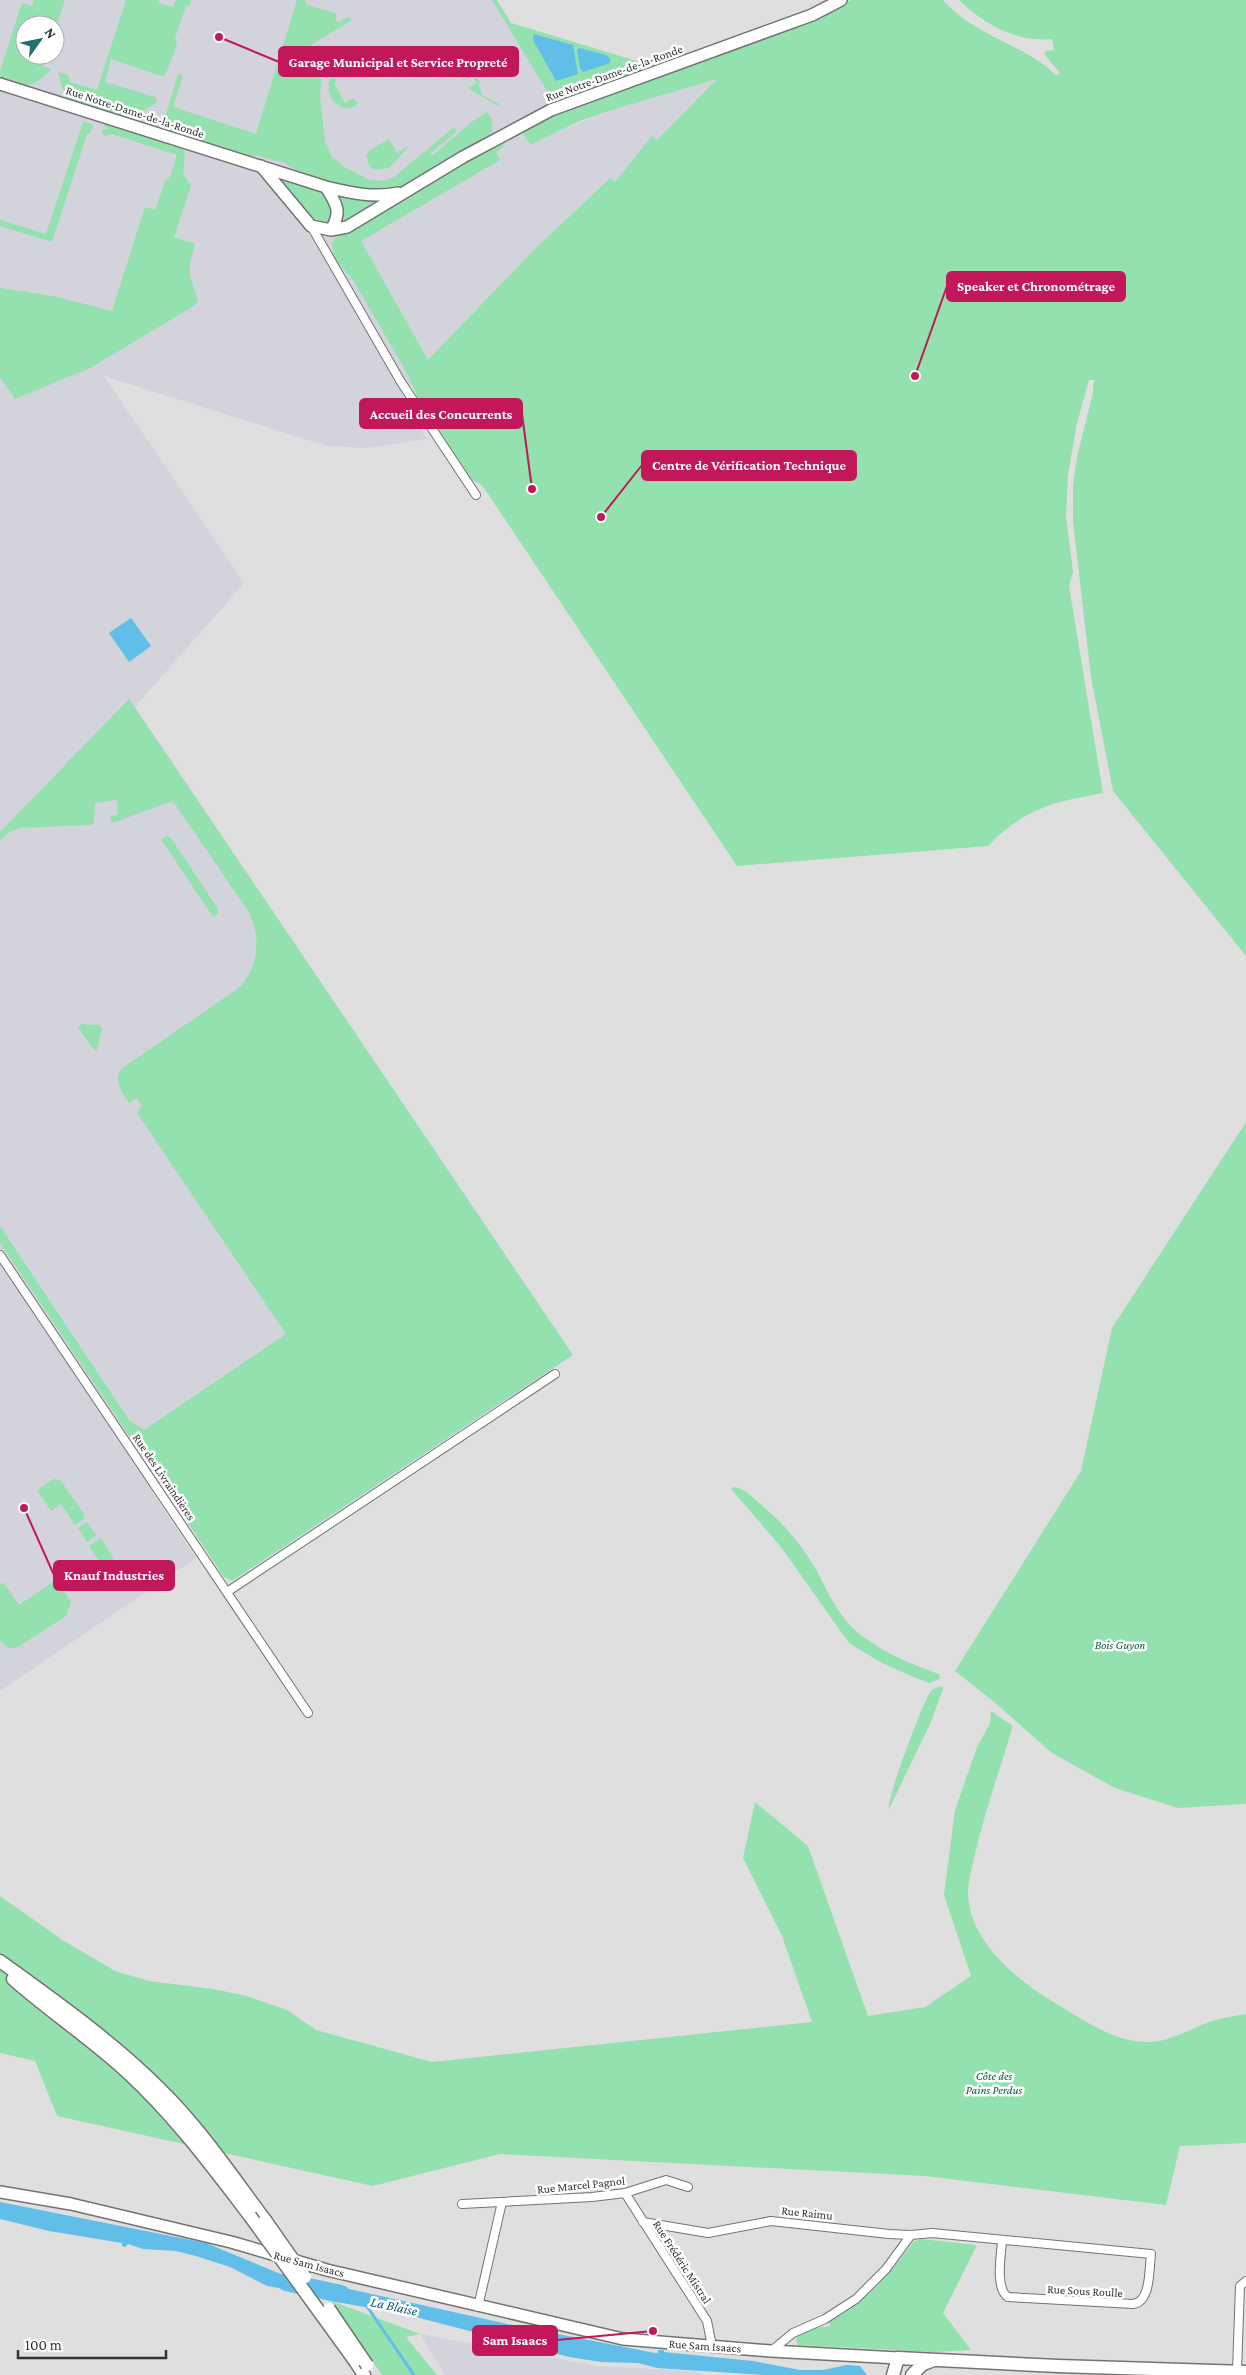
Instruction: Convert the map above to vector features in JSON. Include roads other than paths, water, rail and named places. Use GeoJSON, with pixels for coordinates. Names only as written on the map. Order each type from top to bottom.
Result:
{"type":"FeatureCollection","features":[{"type":"Feature","properties":{"kind":"main road","name":"Rue Notre-Dame-de-la-Ronde"},"geometry":{"type":"LineString","coordinates":[[311,226],[331,230],[356,222],[518,126],[551,110],[812,16],[842,0]]}},
{"type":"Feature","properties":{"kind":"main road","name":"Rue Notre-Dame-de-la-Ronde"},"geometry":{"type":"LineString","coordinates":[[0,84],[356,195],[374,196],[405,192]]}},
{"type":"Feature","properties":{"kind":"main road"},"geometry":{"type":"LineString","coordinates":[[261,166],[311,226]]}},
{"type":"Feature","properties":{"kind":"main road"},"geometry":{"type":"LineString","coordinates":[[326,187],[338,210],[338,218],[331,230]]}},
{"type":"Feature","properties":{"kind":"main road"},"geometry":{"type":"LineString","coordinates":[[0,1961],[128,2058],[162,2091],[215,2153],[265,2220],[365,2369]]}},
{"type":"Feature","properties":{"kind":"main road"},"geometry":{"type":"LineString","coordinates":[[0,1968],[32,1996],[124,2069],[162,2106],[198,2148],[365,2369]]}},
{"type":"Feature","properties":{"kind":"main road","name":"Rue Sam Isaacs"},"geometry":{"type":"LineString","coordinates":[[0,2192],[71,2204],[222,2240],[327,2270],[624,2339],[771,2351],[936,2360],[1242,2371]]}},
{"type":"Feature","properties":{"kind":"main road"},"geometry":{"type":"LineString","coordinates":[[894,2375],[902,2358]]}},
{"type":"Feature","properties":{"kind":"main road"},"geometry":{"type":"LineString","coordinates":[[902,2358],[905,2375]]}},
{"type":"Feature","properties":{"kind":"main road"},"geometry":{"type":"LineString","coordinates":[[912,2375],[924,2364],[936,2360]]}},
{"type":"Feature","properties":{"kind":"street"},"geometry":{"type":"LineString","coordinates":[[311,226],[401,382],[476,495]]}},
{"type":"Feature","properties":{"kind":"street","name":"Rue des Livraindières"},"geometry":{"type":"LineString","coordinates":[[0,1255],[308,1713]]}},
{"type":"Feature","properties":{"kind":"street"},"geometry":{"type":"LineString","coordinates":[[227,1592],[555,1374]]}},
{"type":"Feature","properties":{"kind":"street","name":"Rue Marcel Pagnol"},"geometry":{"type":"LineString","coordinates":[[462,2204],[592,2197],[624,2193],[666,2180],[688,2187]]}},
{"type":"Feature","properties":{"kind":"street","name":"Rue Frédéric Mistral"},"geometry":{"type":"LineString","coordinates":[[624,2193],[707,2321],[712,2346]]}},
{"type":"Feature","properties":{"kind":"street"},"geometry":{"type":"LineString","coordinates":[[478,2306],[502,2202]]}},
{"type":"Feature","properties":{"kind":"street","name":"Rue Raimu"},"geometry":{"type":"LineString","coordinates":[[643,2222],[708,2233],[771,2220],[910,2235]]}},
{"type":"Feature","properties":{"kind":"street","name":"Rue Sous Roulle"},"geometry":{"type":"LineString","coordinates":[[910,2235],[927,2232],[1002,2241],[1151,2254],[1145,2297],[1142,2302],[1133,2304],[1008,2297],[1003,2294],[1000,2284],[1002,2241]]}},
{"type":"Feature","properties":{"kind":"street"},"geometry":{"type":"LineString","coordinates":[[771,2351],[793,2333],[825,2319],[856,2299],[886,2269],[910,2235]]}},
{"type":"Feature","properties":{"kind":"street"},"geometry":{"type":"LineString","coordinates":[[1242,2371],[1240,2286],[1246,2281]]}},
{"type":"Feature","properties":{"kind":"water"},"geometry":{"type":"Polygon","coordinates":[[[534,34],[573,45],[578,74],[556,81],[533,40],[534,34]]]}},
{"type":"Feature","properties":{"kind":"water"},"geometry":{"type":"Polygon","coordinates":[[[579,48],[606,55],[610,59],[610,63],[583,72],[580,68],[577,50],[579,48]]]}},
{"type":"Feature","properties":{"kind":"water"},"geometry":{"type":"Polygon","coordinates":[[[131,618],[151,646],[129,662],[109,633],[131,618]]]}},
{"type":"Feature","properties":{"kind":"water"},"geometry":{"type":"Polygon","coordinates":[[[0,2202],[206,2243],[288,2277],[298,2291],[267,2286],[230,2267],[176,2251],[143,2249],[128,2244],[125,2247],[122,2246],[122,2243],[49,2231],[0,2219],[0,2202]]]}},
{"type":"Feature","properties":{"kind":"water"},"geometry":{"type":"Polygon","coordinates":[[[313,2281],[517,2326],[655,2353],[658,2353],[658,2350],[664,2350],[664,2352],[753,2361],[800,2370],[823,2370],[847,2365],[860,2366],[867,2375],[763,2375],[657,2368],[638,2363],[601,2362],[569,2357],[412,2316],[327,2300],[313,2281]]]}},
{"type":"Feature","properties":{"kind":"waterway","name":"La Blaise"},"geometry":{"type":"LineString","coordinates":[[286,2282],[341,2294]]}},
{"type":"Feature","properties":{"kind":"waterway"},"geometry":{"type":"LineString","coordinates":[[366,2305],[414,2375]]}},
{"type":"Feature","properties":{"kind":"place","name":"Garage Municipal et Service Propreté"},"geometry":{"type":"Point","coordinates":[219,37]}},
{"type":"Feature","properties":{"kind":"place","name":"Speaker et Chronométrage"},"geometry":{"type":"Point","coordinates":[915,376]}},
{"type":"Feature","properties":{"kind":"place","name":"Accueil des Concurrents"},"geometry":{"type":"Point","coordinates":[532,489]}},
{"type":"Feature","properties":{"kind":"place","name":"Centre de Vérification Technique"},"geometry":{"type":"Point","coordinates":[601,517]}},
{"type":"Feature","properties":{"kind":"place","name":"Knauf Industries"},"geometry":{"type":"Point","coordinates":[24,1508]}},
{"type":"Feature","properties":{"kind":"place","name":"Sam Isaacs"},"geometry":{"type":"Point","coordinates":[653,2331]}},
{"type":"Feature","properties":{"kind":"park label","name":"Bois Guyon"},"geometry":{"type":"Point","coordinates":[1120,1645]}},
{"type":"Feature","properties":{"kind":"park label","name":"Côte des Pains Perdus"},"geometry":{"type":"Point","coordinates":[994,2083]}}]}
